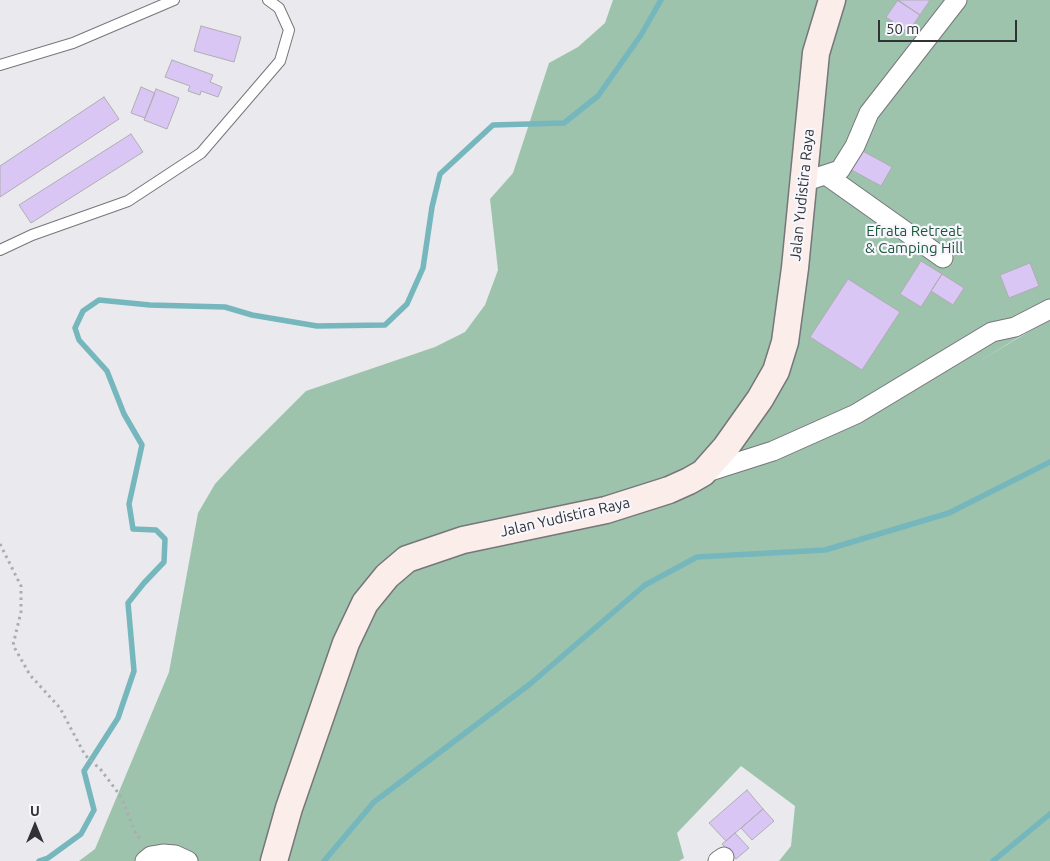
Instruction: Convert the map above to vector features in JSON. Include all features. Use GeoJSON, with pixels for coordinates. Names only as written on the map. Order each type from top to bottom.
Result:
{"type":"FeatureCollection","features":[{"type":"Feature","properties":{"kind":"street","name":"Jalan Yudistira Raya"},"geometry":{"type":"LineString","coordinates":[[274,861],[346,643],[365,603],[387,576],[407,559],[463,540],[606,510],[669,490],[703,473],[726,447],[760,398],[776,371],[785,342],[795,268],[814,179],[816,53],[832,0]]}},
{"type":"Feature","properties":{"kind":"street"},"geometry":{"type":"LineString","coordinates":[[814,179],[840,170],[855,146],[869,113],[957,0]]}},
{"type":"Feature","properties":{"kind":"street"},"geometry":{"type":"LineString","coordinates":[[814,179],[943,258]]}},
{"type":"Feature","properties":{"kind":"street"},"geometry":{"type":"LineString","coordinates":[[703,473],[772,451],[856,414],[992,332],[1015,327],[1050,309]]}},
{"type":"Feature","properties":{"kind":"street"},"geometry":{"type":"LineString","coordinates":[[148,859],[163,854],[175,855],[188,861]]}},
{"type":"Feature","properties":{"kind":"lane"},"geometry":{"type":"LineString","coordinates":[[0,65],[73,43],[174,0]]}},
{"type":"Feature","properties":{"kind":"lane"},"geometry":{"type":"LineString","coordinates":[[0,250],[32,236],[128,202],[201,153],[280,61],[288,30],[279,8],[268,0]]}},
{"type":"Feature","properties":{"kind":"path"},"geometry":{"type":"LineString","coordinates":[[0,544],[21,586],[21,612],[13,645],[30,675],[60,708],[85,755],[101,770],[122,798],[134,830],[148,859]]}},
{"type":"Feature","properties":{"kind":"green space","name":"Efrata Retreat & Camping Hill"},"geometry":{"type":"Polygon","coordinates":[[[613,0],[1050,0],[1050,318],[978,362],[1050,319],[1050,861],[779,861],[791,846],[795,806],[741,766],[677,833],[684,858],[679,861],[79,861],[95,849],[169,672],[198,513],[215,484],[306,391],[435,347],[465,332],[485,305],[498,270],[490,199],[513,173],[549,63],[578,47],[605,23],[613,0]]]}},
{"type":"Feature","properties":{"kind":"building"},"geometry":{"type":"Polygon","coordinates":[[[897,0],[930,0],[920,15],[897,0]]]}},
{"type":"Feature","properties":{"kind":"building"},"geometry":{"type":"Polygon","coordinates":[[[898,0],[920,15],[908,32],[886,17],[898,0]]]}},
{"type":"Feature","properties":{"kind":"building"},"geometry":{"type":"Polygon","coordinates":[[[201,26],[241,37],[234,62],[194,51],[201,26]]]}},
{"type":"Feature","properties":{"kind":"building"},"geometry":{"type":"Polygon","coordinates":[[[172,60],[213,75],[210,82],[222,87],[218,97],[201,91],[200,95],[188,91],[190,86],[165,77],[172,60]]]}},
{"type":"Feature","properties":{"kind":"building"},"geometry":{"type":"Polygon","coordinates":[[[141,87],[155,93],[145,118],[131,113],[141,87]]]}},
{"type":"Feature","properties":{"kind":"building"},"geometry":{"type":"Polygon","coordinates":[[[156,89],[179,98],[167,129],[144,120],[156,89]]]}},
{"type":"Feature","properties":{"kind":"building"},"geometry":{"type":"Polygon","coordinates":[[[104,97],[119,119],[0,197],[0,166],[104,97]]]}},
{"type":"Feature","properties":{"kind":"building"},"geometry":{"type":"Polygon","coordinates":[[[131,134],[143,152],[31,223],[19,205],[131,134]]]}},
{"type":"Feature","properties":{"kind":"building"},"geometry":{"type":"Polygon","coordinates":[[[859,149],[892,167],[881,186],[848,168],[859,149]]]}},
{"type":"Feature","properties":{"kind":"building"},"geometry":{"type":"Polygon","coordinates":[[[921,261],[942,274],[921,307],[900,294],[921,261]]]}},
{"type":"Feature","properties":{"kind":"building"},"geometry":{"type":"Polygon","coordinates":[[[1030,263],[1039,286],[1009,298],[1000,275],[1030,263]]]}},
{"type":"Feature","properties":{"kind":"building"},"geometry":{"type":"Polygon","coordinates":[[[942,274],[964,288],[953,305],[931,291],[942,274]]]}},
{"type":"Feature","properties":{"kind":"building"},"geometry":{"type":"Polygon","coordinates":[[[848,279],[900,312],[862,370],[810,337],[848,279]]]}},
{"type":"Feature","properties":{"kind":"building"},"geometry":{"type":"Polygon","coordinates":[[[747,790],[763,809],[726,841],[709,823],[747,790]]]}},
{"type":"Feature","properties":{"kind":"building"},"geometry":{"type":"Polygon","coordinates":[[[763,809],[774,821],[752,840],[741,828],[763,809]]]}},
{"type":"Feature","properties":{"kind":"building"},"geometry":{"type":"Polygon","coordinates":[[[735,833],[749,848],[736,859],[722,844],[735,833]]]}},
{"type":"Feature","properties":{"kind":"waterway"},"geometry":{"type":"LineString","coordinates":[[39,861],[48,858],[81,834],[94,810],[84,771],[118,718],[134,671],[128,603],[164,562],[165,539],[156,530],[133,529],[129,504],[142,445],[124,414],[107,371],[79,340],[75,328],[83,311],[99,300],[150,305],[225,307],[252,315],[317,326],[385,325],[407,304],[423,268],[432,207],[440,174],[493,125],[564,123],[598,96],[641,35],[661,0]]}},
{"type":"Feature","properties":{"kind":"waterway"},"geometry":{"type":"LineString","coordinates":[[324,861],[374,802],[530,684],[645,585],[697,557],[825,550],[949,513],[1050,462]]}},
{"type":"Feature","properties":{"kind":"waterway"},"geometry":{"type":"LineString","coordinates":[[993,861],[1050,814]]}}]}
